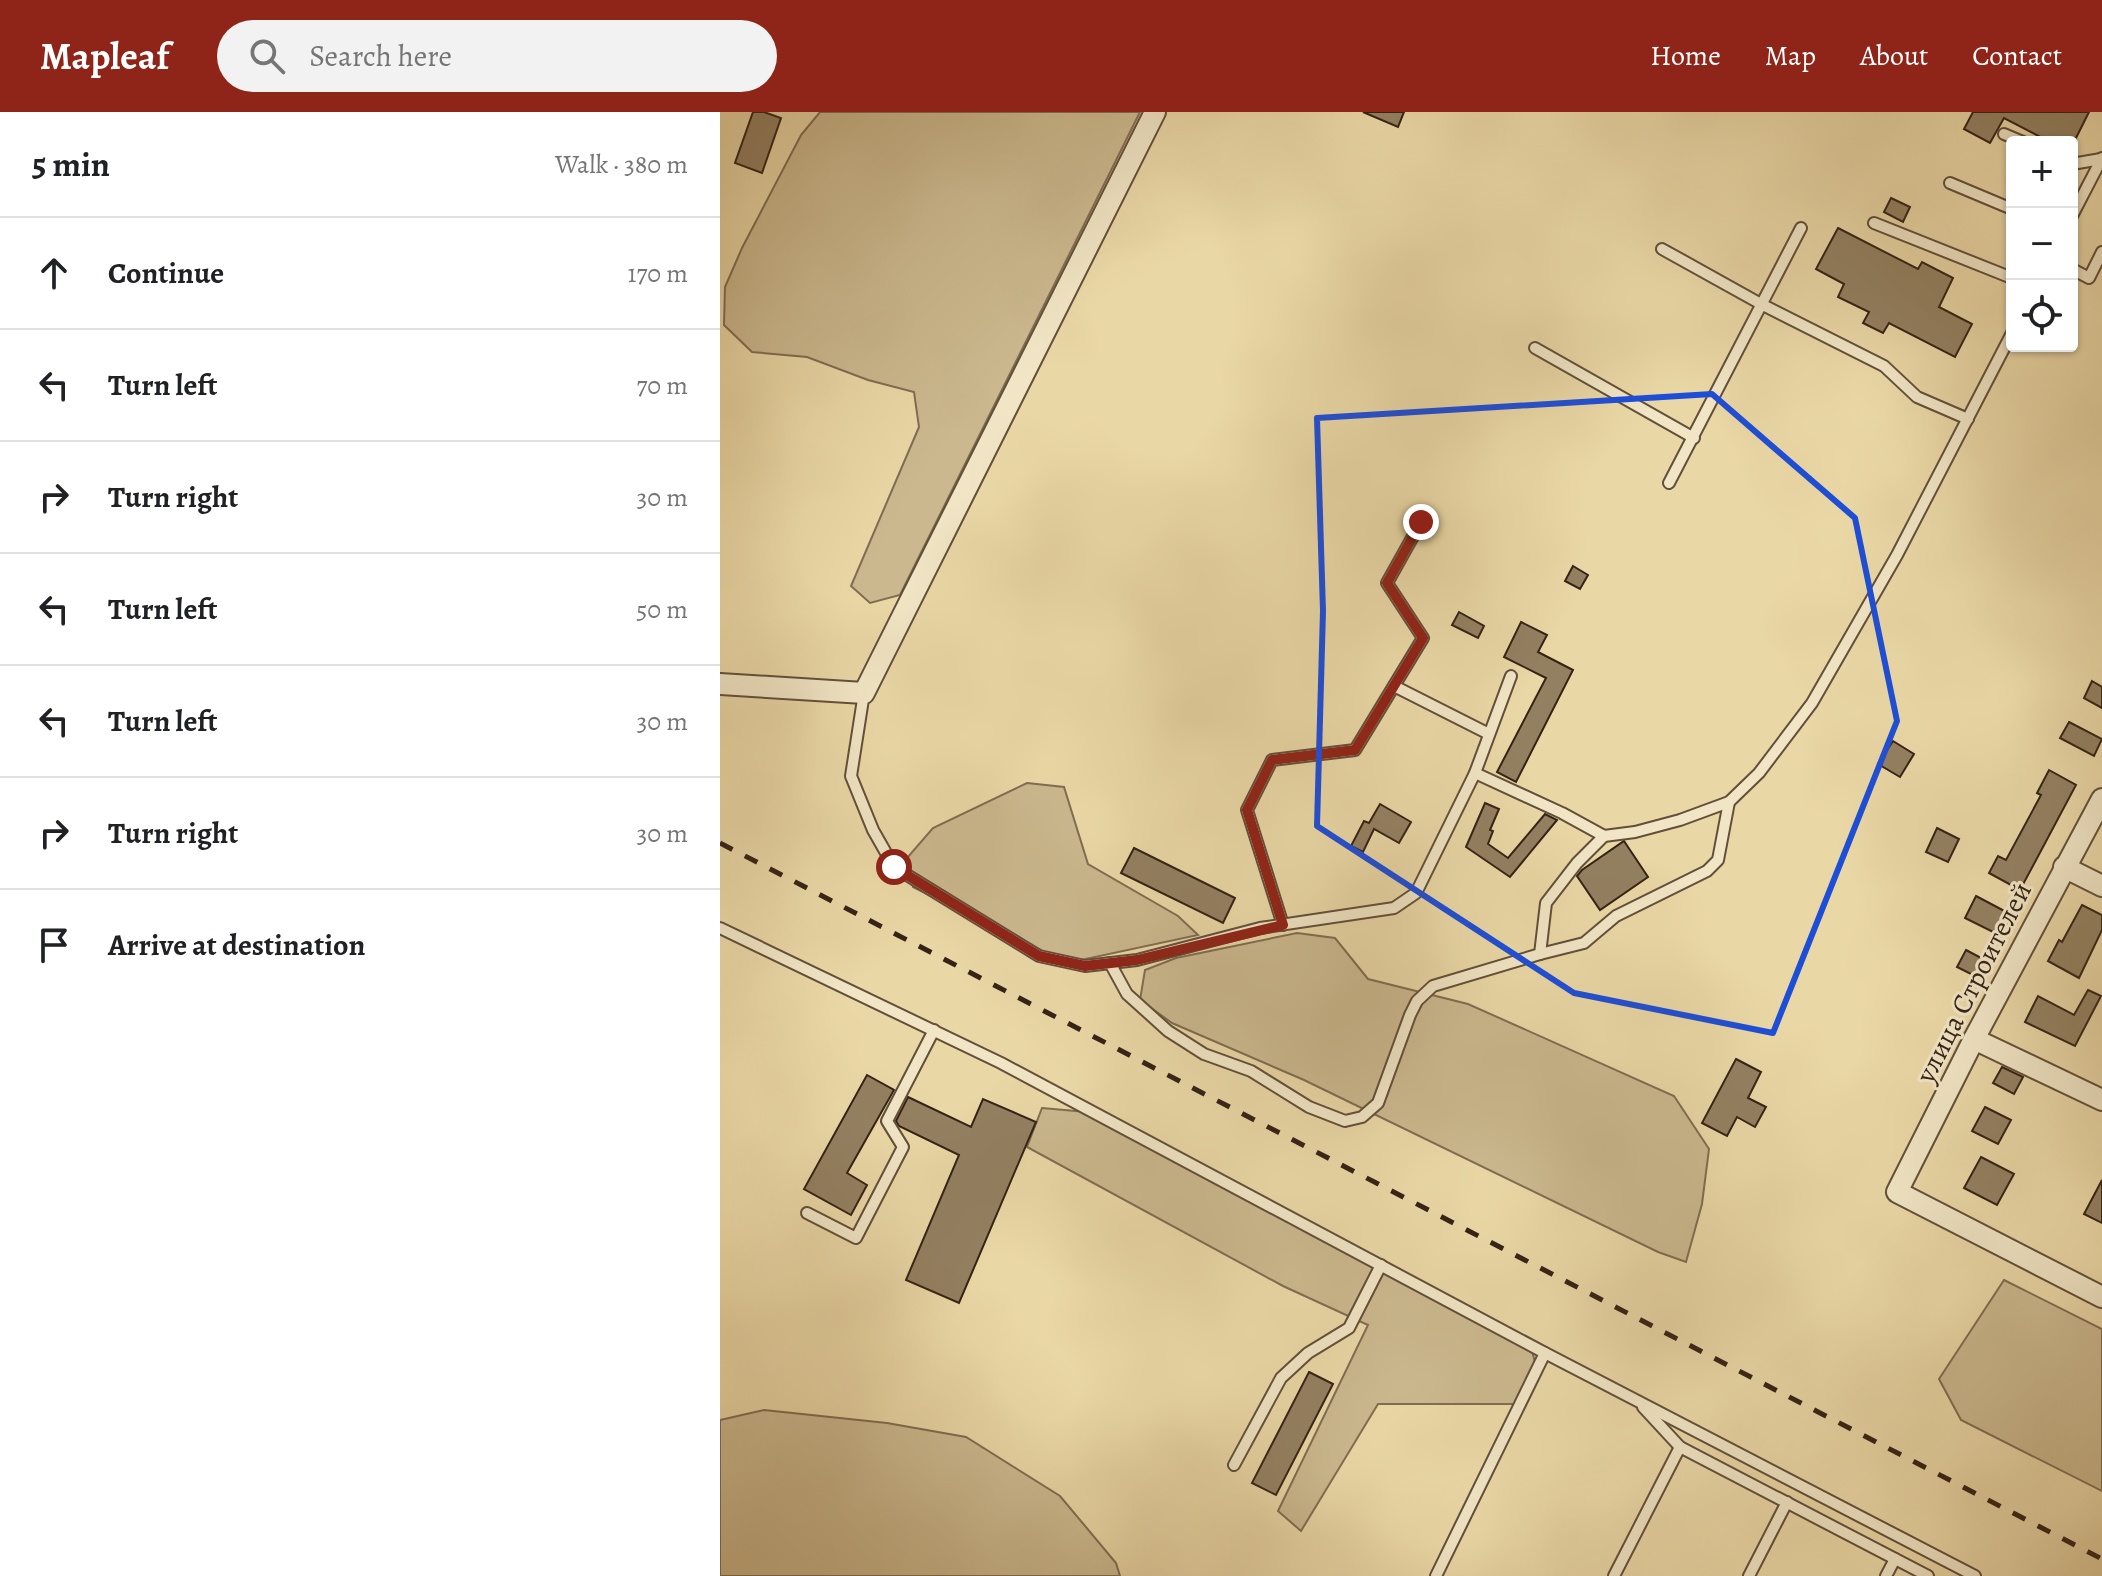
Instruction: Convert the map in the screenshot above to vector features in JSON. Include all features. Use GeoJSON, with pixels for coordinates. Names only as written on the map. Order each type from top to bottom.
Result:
{"type":"FeatureCollection","features":[{"type":"Feature","properties":{"kind":"street"},"geometry":{"type":"LineString","coordinates":[[720,684],[864,693],[1155,112]]}},
{"type":"Feature","properties":{"kind":"street","name":"улица Строителей"},"geometry":{"type":"LineString","coordinates":[[2102,799],[1974,1039],[1897,1192],[2102,1297]]}},
{"type":"Feature","properties":{"kind":"street"},"geometry":{"type":"LineString","coordinates":[[2064,867],[2102,886]]}},
{"type":"Feature","properties":{"kind":"street"},"geometry":{"type":"LineString","coordinates":[[1974,1039],[2102,1100]]}},
{"type":"Feature","properties":{"kind":"lane"},"geometry":{"type":"LineString","coordinates":[[2004,134],[2009,136]]}},
{"type":"Feature","properties":{"kind":"lane"},"geometry":{"type":"LineString","coordinates":[[2078,163],[2102,158]]}},
{"type":"Feature","properties":{"kind":"lane"},"geometry":{"type":"LineString","coordinates":[[2076,208],[2102,158]]}},
{"type":"Feature","properties":{"kind":"lane"},"geometry":{"type":"LineString","coordinates":[[1950,183],[2006,209]]}},
{"type":"Feature","properties":{"kind":"lane"},"geometry":{"type":"LineString","coordinates":[[1874,223],[2006,276]]}},
{"type":"Feature","properties":{"kind":"lane"},"geometry":{"type":"LineString","coordinates":[[1669,483],[1801,228]]}},
{"type":"Feature","properties":{"kind":"lane"},"geometry":{"type":"LineString","coordinates":[[1662,249],[1761,304],[1884,366],[1917,397],[1968,419]]}},
{"type":"Feature","properties":{"kind":"lane"},"geometry":{"type":"LineString","coordinates":[[2078,272],[2089,278],[2102,252]]}},
{"type":"Feature","properties":{"kind":"lane"},"geometry":{"type":"LineString","coordinates":[[1475,773],[1604,836],[1635,832],[1680,820],[1729,802],[1759,773],[1812,703],[1897,555],[2006,345]]}},
{"type":"Feature","properties":{"kind":"lane"},"geometry":{"type":"LineString","coordinates":[[1535,348],[1694,438]]}},
{"type":"Feature","properties":{"kind":"lane"},"geometry":{"type":"LineString","coordinates":[[1283,925],[1247,810],[1272,760],[1355,750],[1423,638],[1387,583],[1421,522]]}},
{"type":"Feature","properties":{"kind":"lane"},"geometry":{"type":"LineString","coordinates":[[864,693],[851,776],[873,830],[894,867],[1039,956],[1085,966],[1137,960],[1283,925],[1394,908],[1416,893],[1475,773],[1511,676]]}},
{"type":"Feature","properties":{"kind":"lane"},"geometry":{"type":"LineString","coordinates":[[1394,686],[1489,734]]}},
{"type":"Feature","properties":{"kind":"lane"},"geometry":{"type":"LineString","coordinates":[[1110,963],[1127,994],[1168,1031],[1204,1054],[1251,1071],[1309,1107],[1345,1121],[1362,1117],[1378,1103],[1410,1015],[1417,1001],[1433,986],[1584,943],[1616,916],[1707,871],[1718,860],[1729,802]]}},
{"type":"Feature","properties":{"kind":"lane"},"geometry":{"type":"LineString","coordinates":[[1540,954],[1546,903],[1577,863],[1604,836]]}},
{"type":"Feature","properties":{"kind":"lane"},"geometry":{"type":"LineString","coordinates":[[720,928],[1084,1106],[1545,1353],[1975,1576]]}},
{"type":"Feature","properties":{"kind":"lane"},"geometry":{"type":"LineString","coordinates":[[807,1213],[856,1238],[903,1147],[887,1121],[934,1030]]}},
{"type":"Feature","properties":{"kind":"lane"},"geometry":{"type":"LineString","coordinates":[[1234,1465],[1281,1378],[1308,1353],[1349,1328],[1381,1265]]}},
{"type":"Feature","properties":{"kind":"lane"},"geometry":{"type":"LineString","coordinates":[[1436,1576],[1545,1353]]}},
{"type":"Feature","properties":{"kind":"lane"},"geometry":{"type":"LineString","coordinates":[[1638,1401],[1680,1447],[1928,1576]]}},
{"type":"Feature","properties":{"kind":"lane"},"geometry":{"type":"LineString","coordinates":[[1614,1576],[1680,1447]]}},
{"type":"Feature","properties":{"kind":"lane"},"geometry":{"type":"LineString","coordinates":[[1749,1576],[1787,1502]]}},
{"type":"Feature","properties":{"kind":"lane"},"geometry":{"type":"LineString","coordinates":[[1886,1576],[1895,1559]]}},
{"type":"Feature","properties":{"kind":"highlighted area"},"geometry":{"type":"Polygon","coordinates":[[[1712,394],[1855,518],[1897,721],[1773,1033],[1574,993],[1317,826],[1323,611],[1317,418],[1712,394]]]}},
{"type":"Feature","properties":{"kind":"shaded area"},"geometry":{"type":"Polygon","coordinates":[[[820,112],[1140,112],[900,595],[870,603],[851,586],[919,427],[914,392],[868,380],[807,357],[752,352],[724,325],[725,287],[742,248],[801,135],[820,112]]]}},
{"type":"Feature","properties":{"kind":"shaded area"},"geometry":{"type":"Polygon","coordinates":[[[1027,783],[1064,787],[1088,864],[1178,916],[1198,935],[1067,963],[913,887],[907,858],[933,828],[1027,783]]]}},
{"type":"Feature","properties":{"kind":"shaded area"},"geometry":{"type":"Polygon","coordinates":[[[1297,933],[1335,938],[1368,979],[1468,1004],[1674,1096],[1709,1149],[1702,1204],[1686,1262],[1658,1252],[1304,1080],[1172,1023],[1140,1000],[1145,970],[1176,958],[1297,933]]]}},
{"type":"Feature","properties":{"kind":"shaded area"},"geometry":{"type":"Polygon","coordinates":[[[1042,1108],[1098,1113],[1532,1351],[1538,1373],[1522,1404],[1378,1404],[1301,1531],[1278,1511],[1368,1325],[1283,1286],[1027,1147],[1042,1108]]]}},
{"type":"Feature","properties":{"kind":"shaded area"},"geometry":{"type":"Polygon","coordinates":[[[2004,1280],[2102,1329],[2102,1491],[1961,1420],[1939,1379],[2004,1280]]]}},
{"type":"Feature","properties":{"kind":"shaded area"},"geometry":{"type":"Polygon","coordinates":[[[764,1410],[887,1423],[966,1437],[1060,1496],[1116,1563],[1120,1576],[720,1576],[720,1420],[764,1410]]]}},
{"type":"Feature","properties":{"kind":"building"},"geometry":{"type":"Polygon","coordinates":[[[753,112],[781,118],[762,173],[735,163],[753,112]]]}},
{"type":"Feature","properties":{"kind":"building"},"geometry":{"type":"Polygon","coordinates":[[[1363,112],[1404,112],[1398,127],[1363,112]]]}},
{"type":"Feature","properties":{"kind":"building"},"geometry":{"type":"Polygon","coordinates":[[[1973,112],[2089,112],[2077,136],[2038,136],[2004,118],[1990,143],[1964,129],[1973,112]]]}},
{"type":"Feature","properties":{"kind":"building"},"geometry":{"type":"Polygon","coordinates":[[[1891,198],[1910,207],[1903,222],[1884,212],[1891,198]]]}},
{"type":"Feature","properties":{"kind":"building"},"geometry":{"type":"Polygon","coordinates":[[[1838,228],[1918,269],[1922,262],[1953,278],[1939,307],[1972,324],[1955,357],[1889,323],[1883,333],[1863,323],[1869,312],[1838,297],[1844,284],[1816,269],[1838,228]]]}},
{"type":"Feature","properties":{"kind":"building"},"geometry":{"type":"Polygon","coordinates":[[[1573,566],[1588,575],[1580,589],[1565,581],[1573,566]]]}},
{"type":"Feature","properties":{"kind":"building"},"geometry":{"type":"Polygon","coordinates":[[[1459,612],[1484,626],[1478,638],[1452,625],[1459,612]]]}},
{"type":"Feature","properties":{"kind":"building"},"geometry":{"type":"Polygon","coordinates":[[[1521,622],[1547,635],[1538,652],[1573,670],[1516,782],[1497,772],[1546,678],[1504,657],[1521,622]]]}},
{"type":"Feature","properties":{"kind":"building"},"geometry":{"type":"Polygon","coordinates":[[[2092,681],[2102,687],[2102,708],[2084,698],[2092,681]]]}},
{"type":"Feature","properties":{"kind":"building"},"geometry":{"type":"Polygon","coordinates":[[[2069,722],[2102,739],[2094,756],[2060,738],[2069,722]]]}},
{"type":"Feature","properties":{"kind":"building"},"geometry":{"type":"Polygon","coordinates":[[[1893,741],[1914,754],[1900,777],[1878,764],[1893,741]]]}},
{"type":"Feature","properties":{"kind":"building"},"geometry":{"type":"Polygon","coordinates":[[[2049,770],[2076,785],[2020,890],[1989,873],[1998,856],[2006,860],[2041,795],[2037,793],[2049,770]]]}},
{"type":"Feature","properties":{"kind":"building"},"geometry":{"type":"Polygon","coordinates":[[[1485,803],[1499,809],[1488,844],[1508,858],[1545,814],[1557,820],[1510,877],[1466,847],[1485,803]]]}},
{"type":"Feature","properties":{"kind":"building"},"geometry":{"type":"Polygon","coordinates":[[[1380,804],[1411,822],[1399,843],[1374,829],[1363,852],[1351,846],[1364,821],[1369,823],[1380,804]]]}},
{"type":"Feature","properties":{"kind":"building"},"geometry":{"type":"Polygon","coordinates":[[[1937,828],[1959,839],[1948,862],[1926,852],[1937,828]]]}},
{"type":"Feature","properties":{"kind":"building"},"geometry":{"type":"Polygon","coordinates":[[[1624,841],[1648,877],[1600,910],[1577,876],[1624,841]]]}},
{"type":"Feature","properties":{"kind":"building"},"geometry":{"type":"Polygon","coordinates":[[[1134,848],[1235,898],[1223,923],[1121,873],[1134,848]]]}},
{"type":"Feature","properties":{"kind":"building"},"geometry":{"type":"Polygon","coordinates":[[[1976,896],[2012,915],[2001,936],[1965,918],[1976,896]]]}},
{"type":"Feature","properties":{"kind":"building"},"geometry":{"type":"Polygon","coordinates":[[[2082,905],[2102,915],[2102,930],[2079,978],[2048,961],[2082,905]]]}},
{"type":"Feature","properties":{"kind":"building"},"geometry":{"type":"Polygon","coordinates":[[[1966,950],[1985,960],[1977,977],[1957,967],[1966,950]]]}},
{"type":"Feature","properties":{"kind":"building"},"geometry":{"type":"Polygon","coordinates":[[[2088,990],[2101,996],[2075,1046],[2025,1022],[2038,996],[2074,1015],[2088,990]]]}},
{"type":"Feature","properties":{"kind":"building"},"geometry":{"type":"Polygon","coordinates":[[[1736,1059],[1761,1072],[1748,1098],[1766,1107],[1755,1127],[1737,1117],[1727,1136],[1702,1123],[1736,1059]]]}},
{"type":"Feature","properties":{"kind":"building"},"geometry":{"type":"Polygon","coordinates":[[[2002,1067],[2023,1077],[2014,1094],[1993,1083],[2002,1067]]]}},
{"type":"Feature","properties":{"kind":"building"},"geometry":{"type":"Polygon","coordinates":[[[867,1075],[894,1090],[847,1173],[867,1185],[851,1215],[804,1189],[867,1075]]]}},
{"type":"Feature","properties":{"kind":"building"},"geometry":{"type":"Polygon","coordinates":[[[908,1097],[971,1127],[983,1099],[1036,1122],[959,1303],[906,1280],[959,1155],[899,1126],[896,1121],[908,1097]]]}},
{"type":"Feature","properties":{"kind":"building"},"geometry":{"type":"Polygon","coordinates":[[[1985,1107],[2011,1120],[1998,1144],[1972,1131],[1985,1107]]]}},
{"type":"Feature","properties":{"kind":"building"},"geometry":{"type":"Polygon","coordinates":[[[1981,1157],[2014,1174],[1997,1205],[1964,1188],[1981,1157]]]}},
{"type":"Feature","properties":{"kind":"building"},"geometry":{"type":"Polygon","coordinates":[[[2102,1180],[2102,1223],[2084,1214],[2102,1180]]]}},
{"type":"Feature","properties":{"kind":"building"},"geometry":{"type":"Polygon","coordinates":[[[1309,1372],[1333,1384],[1276,1495],[1252,1483],[1309,1372]]]}},
{"type":"Feature","properties":{"kind":"railway"},"geometry":{"type":"LineString","coordinates":[[720,843],[2102,1559]]}},
{"type":"Feature","properties":{"kind":"route"},"geometry":{"type":"LineString","coordinates":[[894,867],[1039,956],[1085,966],[1137,960],[1260,928],[1283,925],[1247,810],[1272,760],[1355,750],[1423,638],[1387,583],[1421,522]]}}]}
